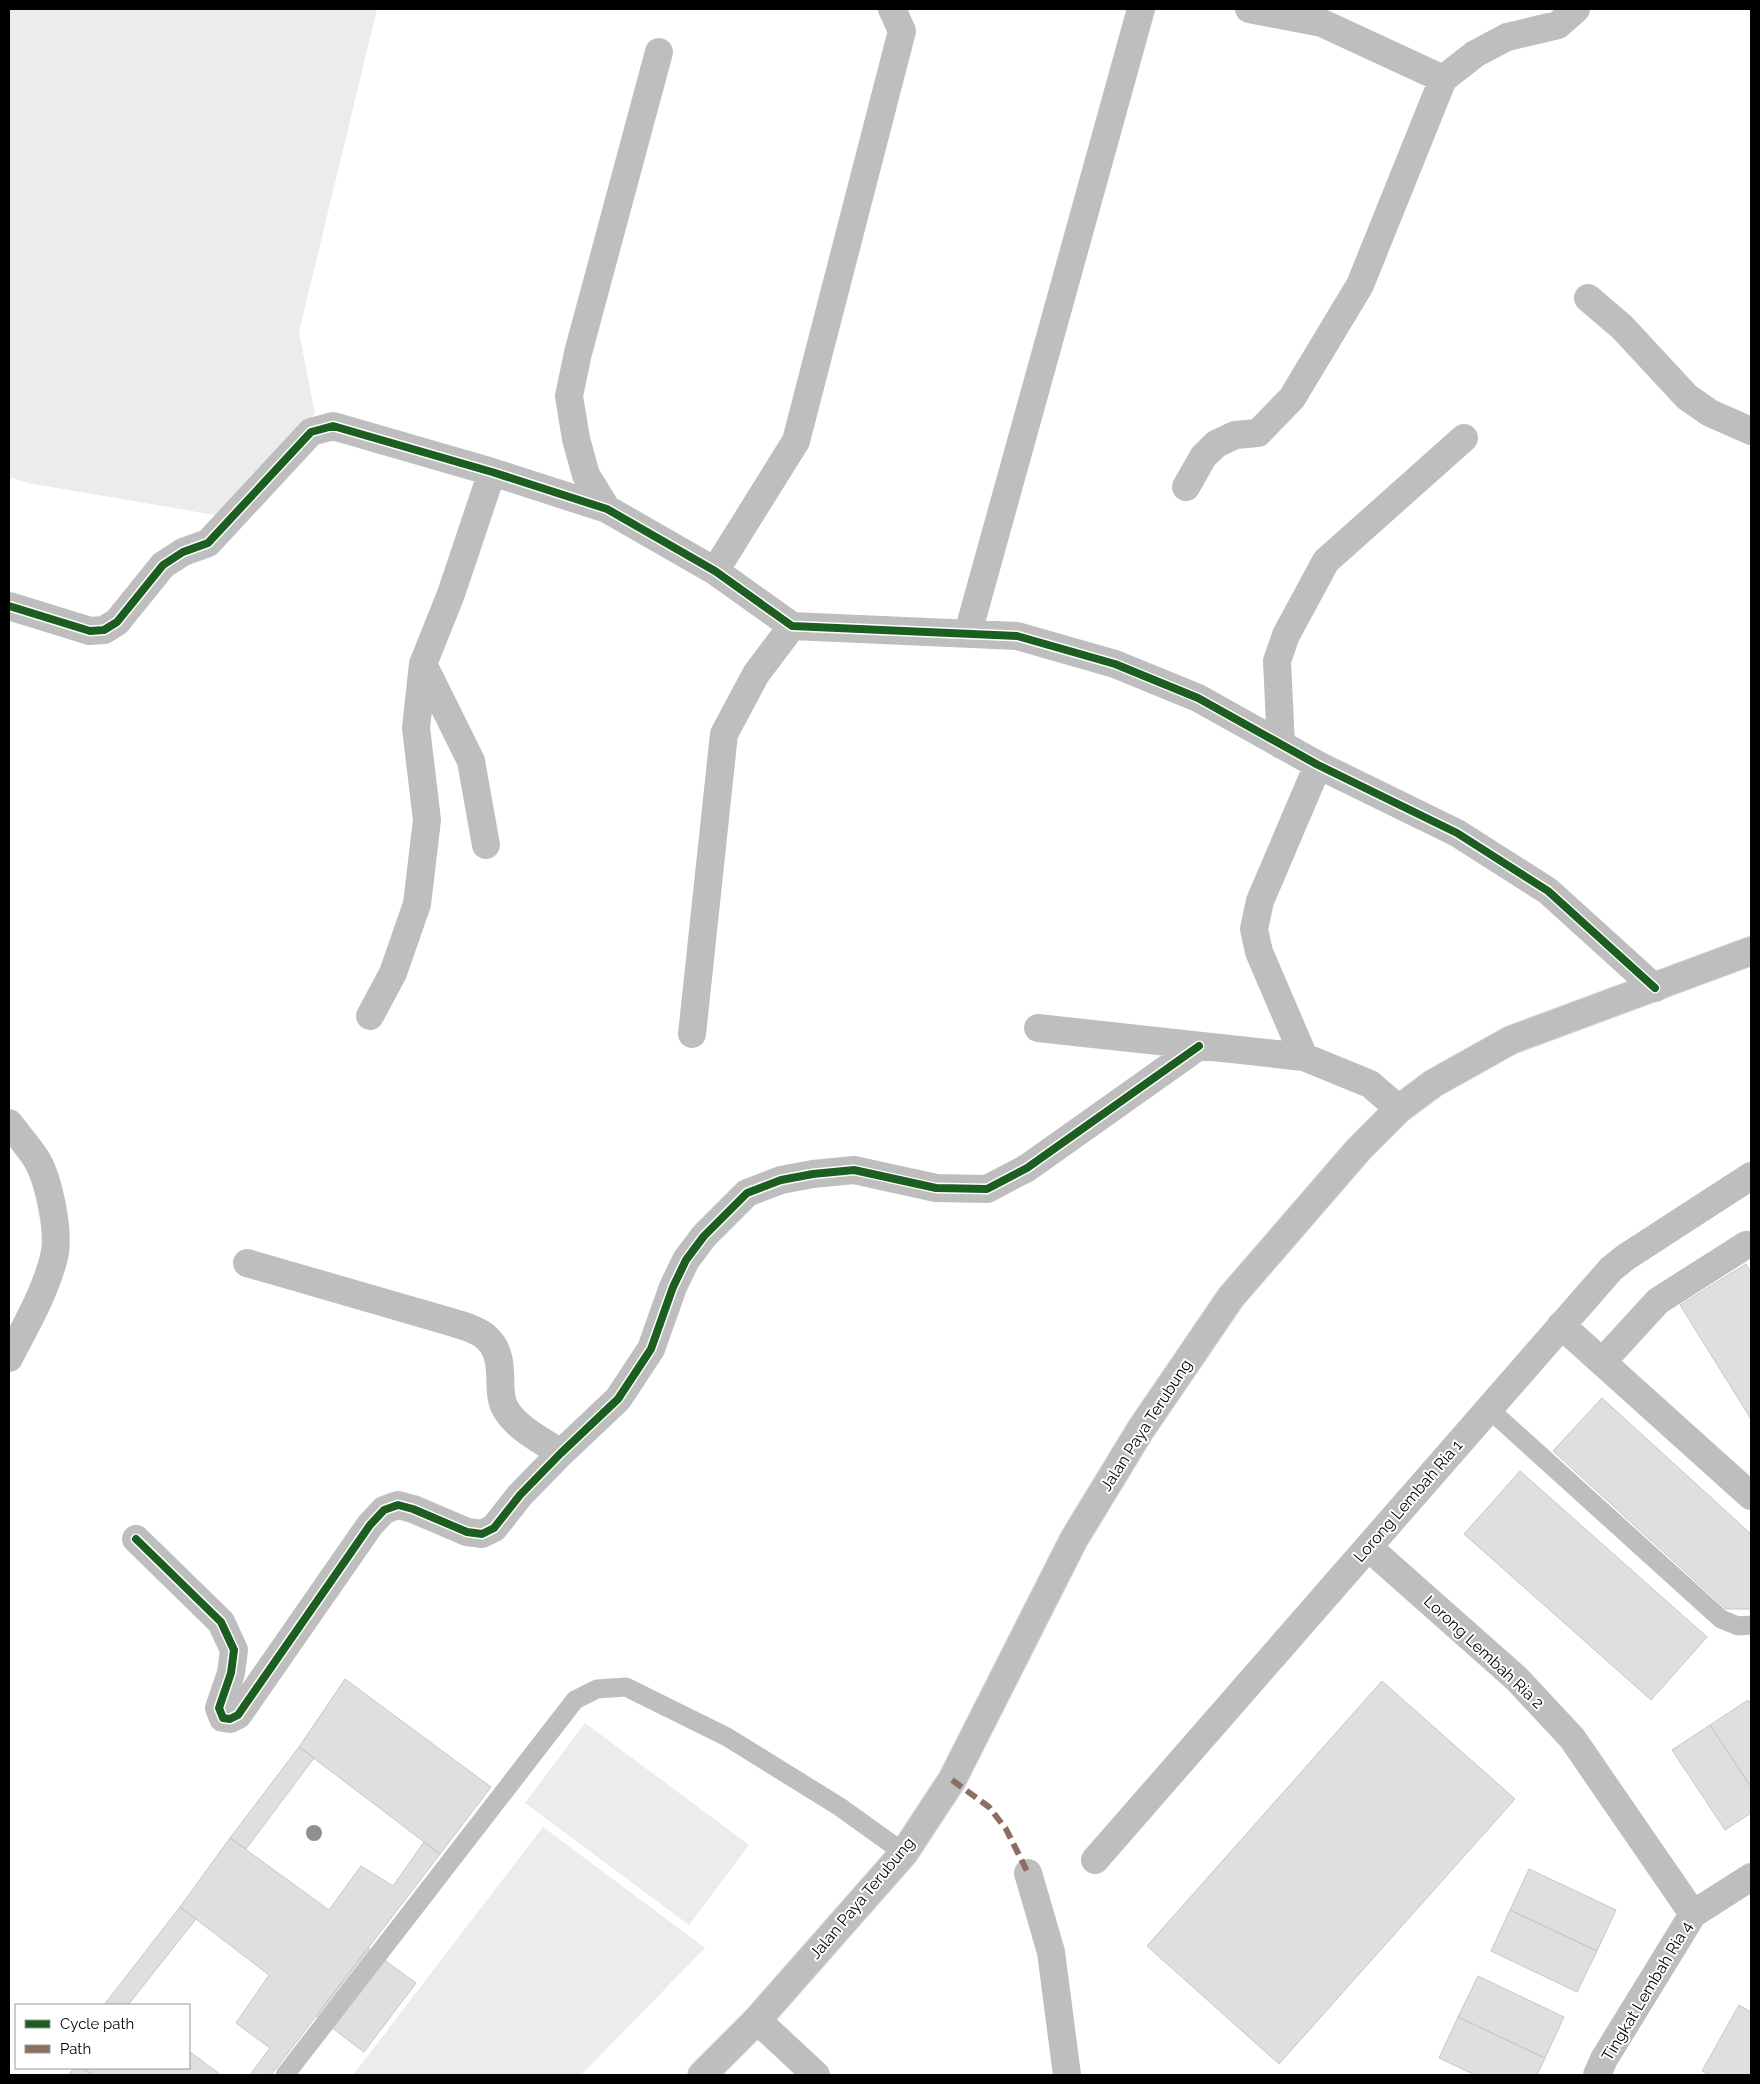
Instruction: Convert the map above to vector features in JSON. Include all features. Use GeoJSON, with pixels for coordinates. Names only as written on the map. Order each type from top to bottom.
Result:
{"type":"FeatureCollection","features":[{"type":"Feature","properties":{"kind":"street"},"geometry":{"type":"LineString","coordinates":[[715,571],[796,441],[902,31],[892,9]]}},
{"type":"Feature","properties":{"kind":"street"},"geometry":{"type":"LineString","coordinates":[[968,633],[1141,9]]}},
{"type":"Feature","properties":{"kind":"street"},"geometry":{"type":"LineString","coordinates":[[1249,9],[1322,23],[1442,79]]}},
{"type":"Feature","properties":{"kind":"street"},"geometry":{"type":"LineString","coordinates":[[1186,486],[1203,457],[1216,444],[1235,435],[1258,432],[1292,398],[1360,285],[1442,79],[1475,54],[1507,37],[1558,25],[1576,9]]}},
{"type":"Feature","properties":{"kind":"street"},"geometry":{"type":"LineString","coordinates":[[607,509],[586,475],[576,439],[570,396],[578,353],[659,52]]}},
{"type":"Feature","properties":{"kind":"street"},"geometry":{"type":"LineString","coordinates":[[1588,298],[1622,328],[1687,397],[1710,413],[1751,430]]}},
{"type":"Feature","properties":{"kind":"street"},"geometry":{"type":"LineString","coordinates":[[9,606],[90,631],[104,630],[117,622],[163,565],[183,552],[208,543],[311,432],[333,426],[492,472],[607,509],[715,571],[792,626],[1017,636],[1115,664],[1198,698],[1318,765],[1457,833],[1548,891],[1655,988]]}},
{"type":"Feature","properties":{"kind":"street"},"geometry":{"type":"LineString","coordinates":[[1281,745],[1277,661],[1286,635],[1326,561],[1464,438]]}},
{"type":"Feature","properties":{"kind":"street"},"geometry":{"type":"LineString","coordinates":[[370,1016],[393,973],[417,904],[427,820],[416,728],[423,664],[450,594],[492,472]]}},
{"type":"Feature","properties":{"kind":"street"},"geometry":{"type":"LineString","coordinates":[[692,1034],[724,734],[756,674],[792,626]]}},
{"type":"Feature","properties":{"kind":"street"},"geometry":{"type":"LineString","coordinates":[[423,664],[470,761],[486,845]]}},
{"type":"Feature","properties":{"kind":"street"},"geometry":{"type":"LineString","coordinates":[[1304,1058],[1259,952],[1254,929],[1260,901],[1318,765]]}},
{"type":"Feature","properties":{"kind":"street","name":"Jalan Paya Terubung"},"geometry":{"type":"LineString","coordinates":[[702,2075],[757,2020],[904,1852],[952,1780],[1074,1539],[1141,1429],[1231,1297],[1359,1150],[1399,1109],[1434,1083],[1512,1040],[1751,951]]}},
{"type":"Feature","properties":{"kind":"street"},"geometry":{"type":"LineString","coordinates":[[1038,1028],[1304,1058],[1370,1084],[1399,1109]]}},
{"type":"Feature","properties":{"kind":"street"},"geometry":{"type":"LineString","coordinates":[[136,1539],[221,1622],[234,1650],[231,1673],[219,1708],[223,1718],[230,1719],[238,1715],[359,1541],[384,1510],[398,1505],[413,1508],[466,1532],[482,1534],[494,1528],[520,1495],[560,1452],[618,1399],[651,1349],[673,1287],[686,1260],[704,1236],[747,1193],[781,1180],[813,1174],[854,1170],[936,1188],[987,1189],[1027,1168],[1199,1046]]}},
{"type":"Feature","properties":{"kind":"street"},"geometry":{"type":"LineString","coordinates":[[9,1123],[37,1161],[50,1197],[55,1221],[55,1254],[41,1295],[9,1358]]}},
{"type":"Feature","properties":{"kind":"street","name":"Lorong Lembah Ria 1"},"geometry":{"type":"LineString","coordinates":[[1095,1860],[1611,1269],[1626,1257],[1751,1176]]}},
{"type":"Feature","properties":{"kind":"street"},"geometry":{"type":"LineString","coordinates":[[1602,1362],[1658,1301],[1746,1245],[1751,1244]]}},
{"type":"Feature","properties":{"kind":"street"},"geometry":{"type":"LineString","coordinates":[[247,1263],[444,1320],[486,1335],[495,1346],[500,1369],[500,1394],[504,1407],[516,1422],[560,1452]]}},
{"type":"Feature","properties":{"kind":"street"},"geometry":{"type":"LineString","coordinates":[[1561,1325],[1751,1496]]}},
{"type":"Feature","properties":{"kind":"street","name":"Lorong Lembah Ria 2"},"geometry":{"type":"LineString","coordinates":[[1368,1547],[1517,1679],[1572,1738],[1693,1914]]}},
{"type":"Feature","properties":{"kind":"street"},"geometry":{"type":"LineString","coordinates":[[1028,1873],[1051,1952],[1067,2075]]}},
{"type":"Feature","properties":{"kind":"street","name":"Tingkat Lembah Ria 4"},"geometry":{"type":"LineString","coordinates":[[1597,2075],[1604,2059],[1693,1914],[1751,1877]]}},
{"type":"Feature","properties":{"kind":"street"},"geometry":{"type":"LineString","coordinates":[[757,2020],[815,2075]]}},
{"type":"Feature","properties":{"kind":"lane"},"geometry":{"type":"LineString","coordinates":[[1489,1409],[1721,1619],[1738,1626],[1751,1625]]}},
{"type":"Feature","properties":{"kind":"lane"},"geometry":{"type":"LineString","coordinates":[[285,2075],[575,1700],[597,1688],[626,1687],[727,1737],[840,1807],[904,1852]]}},
{"type":"Feature","properties":{"kind":"shaded area"},"geometry":{"type":"Polygon","coordinates":[[[9,9],[377,9],[299,332],[315,414],[215,515],[28,483],[9,477],[9,9]]]}},
{"type":"Feature","properties":{"kind":"shaded area"},"geometry":{"type":"Polygon","coordinates":[[[585,1723],[749,1845],[689,1925],[525,1803],[585,1723]]]}},
{"type":"Feature","properties":{"kind":"shaded area"},"geometry":{"type":"Polygon","coordinates":[[[543,1827],[705,1948],[581,2075],[353,2075],[543,1827]]]}},
{"type":"Feature","properties":{"kind":"building"},"geometry":{"type":"Polygon","coordinates":[[[1746,1264],[1751,1273],[1751,1419],[1680,1305],[1746,1264]]]}},
{"type":"Feature","properties":{"kind":"building"},"geometry":{"type":"Polygon","coordinates":[[[1602,1398],[1751,1534],[1751,1609],[1726,1609],[1553,1451],[1602,1398]]]}},
{"type":"Feature","properties":{"kind":"building"},"geometry":{"type":"Polygon","coordinates":[[[1520,1471],[1707,1637],[1651,1700],[1464,1534],[1520,1471]]]}},
{"type":"Feature","properties":{"kind":"building"},"geometry":{"type":"Polygon","coordinates":[[[345,1679],[491,1787],[440,1854],[299,1747],[345,1679]]]}},
{"type":"Feature","properties":{"kind":"building"},"geometry":{"type":"Polygon","coordinates":[[[1382,1681],[1515,1799],[1279,2064],[1147,1946],[1382,1681]]]}},
{"type":"Feature","properties":{"kind":"building"},"geometry":{"type":"Polygon","coordinates":[[[1748,1700],[1751,1705],[1751,1787],[1710,1725],[1748,1700]]]}},
{"type":"Feature","properties":{"kind":"building"},"geometry":{"type":"Polygon","coordinates":[[[1710,1725],[1751,1787],[1751,1813],[1725,1830],[1672,1750],[1710,1725]]]}},
{"type":"Feature","properties":{"kind":"building"},"geometry":{"type":"Polygon","coordinates":[[[299,1747],[314,1758],[246,1849],[230,1838],[299,1747]]]}},
{"type":"Feature","properties":{"kind":"building"},"geometry":{"type":"Polygon","coordinates":[[[230,1838],[329,1910],[361,1866],[393,1886],[424,1842],[440,1854],[271,2075],[250,2075],[270,2048],[236,2023],[269,1975],[180,1907],[230,1838]]]}},
{"type":"Feature","properties":{"kind":"building"},"geometry":{"type":"Polygon","coordinates":[[[1529,1869],[1616,1910],[1597,1951],[1510,1910],[1529,1869]]]}},
{"type":"Feature","properties":{"kind":"building"},"geometry":{"type":"Polygon","coordinates":[[[180,1907],[196,1919],[129,2004],[105,2004],[180,1907]]]}},
{"type":"Feature","properties":{"kind":"building"},"geometry":{"type":"Polygon","coordinates":[[[1510,1910],[1597,1951],[1577,1992],[1491,1951],[1510,1910]]]}},
{"type":"Feature","properties":{"kind":"building"},"geometry":{"type":"Polygon","coordinates":[[[368,1948],[416,1983],[364,2052],[316,2016],[368,1948]]]}},
{"type":"Feature","properties":{"kind":"building"},"geometry":{"type":"Polygon","coordinates":[[[1478,1976],[1564,2017],[1545,2058],[1458,2017],[1478,1976]]]}},
{"type":"Feature","properties":{"kind":"building"},"geometry":{"type":"Polygon","coordinates":[[[1739,2005],[1751,2012],[1751,2075],[1710,2075],[1702,2071],[1739,2005]]]}},
{"type":"Feature","properties":{"kind":"building"},"geometry":{"type":"Polygon","coordinates":[[[1458,2017],[1545,2058],[1537,2075],[1475,2075],[1439,2058],[1458,2017]]]}},
{"type":"Feature","properties":{"kind":"building"},"geometry":{"type":"Polygon","coordinates":[[[190,2052],[221,2075],[93,2075],[84,2069],[190,2069],[190,2052]]]}},
{"type":"Feature","properties":{"kind":"building"},"geometry":{"type":"Polygon","coordinates":[[[73,2069],[84,2069],[93,2075],[68,2075],[73,2069]]]}},
{"type":"Feature","properties":{"kind":"marked path"},"geometry":{"type":"LineString","coordinates":[[952,1780],[989,1807],[1006,1829],[1028,1873]]}},
{"type":"Feature","properties":{"kind":"cycle path"},"geometry":{"type":"LineString","coordinates":[[9,606],[90,631],[104,630],[117,622],[163,565],[183,552],[208,543],[311,432],[333,426],[492,472],[607,509],[715,571],[792,626],[1017,636],[1115,664],[1198,698],[1318,765],[1457,833],[1548,891],[1655,988]]}},
{"type":"Feature","properties":{"kind":"cycle path"},"geometry":{"type":"LineString","coordinates":[[136,1539],[221,1622],[234,1650],[231,1673],[219,1708],[223,1718],[230,1719],[238,1715],[370,1525],[384,1510],[398,1505],[413,1509],[467,1532],[482,1534],[494,1528],[520,1495],[618,1399],[651,1349],[673,1287],[686,1260],[704,1236],[747,1193],[781,1180],[813,1174],[854,1170],[936,1188],[987,1189],[1027,1168],[1199,1046]]}}]}
